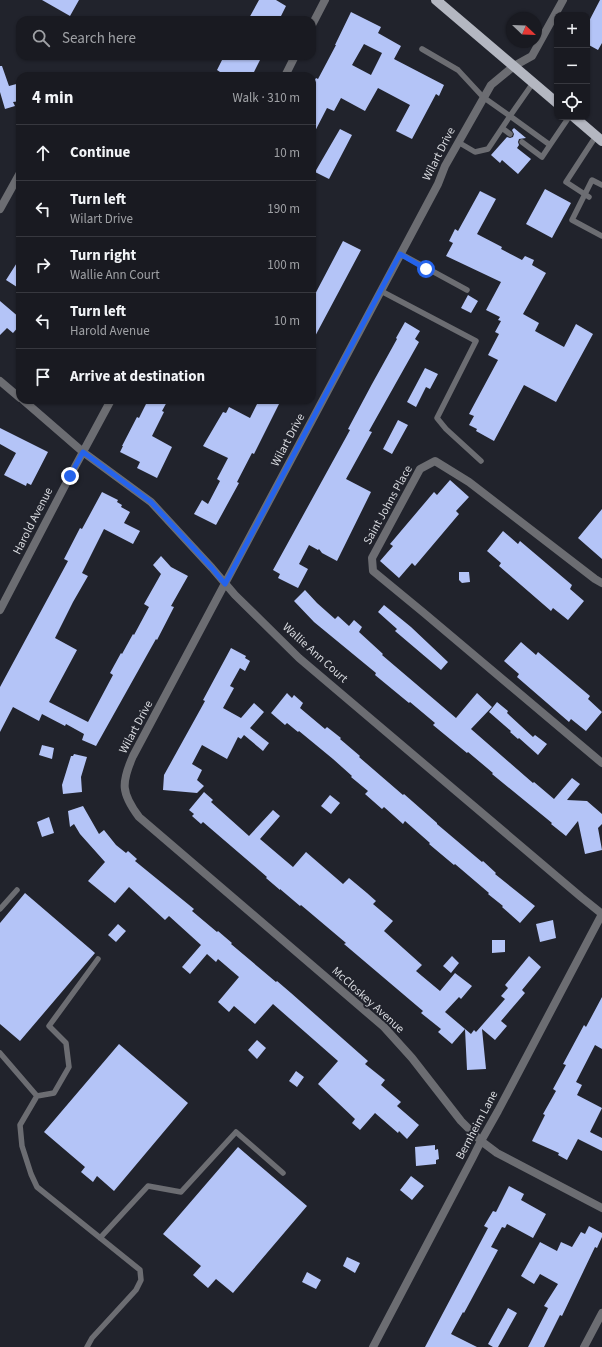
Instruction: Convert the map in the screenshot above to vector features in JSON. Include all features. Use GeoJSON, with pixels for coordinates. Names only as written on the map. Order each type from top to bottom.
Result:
{"type":"FeatureCollection","features":[{"type":"Feature","properties":{"kind":"main road"},"geometry":{"type":"LineString","coordinates":[[441,2],[554,100]]}},
{"type":"Feature","properties":{"kind":"main road"},"geometry":{"type":"LineString","coordinates":[[578,120],[599,138]]}},
{"type":"Feature","properties":{"kind":"street"},"geometry":{"type":"LineString","coordinates":[[316,17],[325,0]]}},
{"type":"Feature","properties":{"kind":"street","name":"Wilart Drive"},"geometry":{"type":"LineString","coordinates":[[126,795],[124,786],[126,772],[134,756],[438,184],[445,166],[458,142],[491,84],[514,66],[532,56],[563,0]]}},
{"type":"Feature","properties":{"kind":"street"},"geometry":{"type":"LineString","coordinates":[[287,72],[293,60]]}},
{"type":"Feature","properties":{"kind":"street"},"geometry":{"type":"LineString","coordinates":[[0,210],[16,180]]}},
{"type":"Feature","properties":{"kind":"street"},"geometry":{"type":"LineString","coordinates":[[0,381],[16,395]]}},
{"type":"Feature","properties":{"kind":"street","name":"Wallie Ann Court"},"geometry":{"type":"LineString","coordinates":[[28,404],[83,452],[151,502],[235,595],[299,658],[602,914]]}},
{"type":"Feature","properties":{"kind":"street","name":"Harold Avenue"},"geometry":{"type":"LineString","coordinates":[[0,610],[109,404]]}},
{"type":"Feature","properties":{"kind":"street","name":"Saint Johns Place"},"geometry":{"type":"LineString","coordinates":[[602,583],[470,482],[435,461],[420,469],[372,558],[373,571],[602,763]]}},
{"type":"Feature","properties":{"kind":"street","name":"McCloskey Avenue"},"geometry":{"type":"LineString","coordinates":[[126,795],[128,803],[139,817],[384,1027],[412,1058],[461,1121],[481,1141],[497,1153],[602,1208]]}},
{"type":"Feature","properties":{"kind":"street","name":"Bernheim Lane"},"geometry":{"type":"LineString","coordinates":[[373,1347],[602,914]]}},
{"type":"Feature","properties":{"kind":"street"},"geometry":{"type":"LineString","coordinates":[[584,1347],[602,1313]]}},
{"type":"Feature","properties":{"kind":"lane"},"geometry":{"type":"LineString","coordinates":[[422,49],[458,70],[483,97],[550,145]]}},
{"type":"Feature","properties":{"kind":"lane"},"geometry":{"type":"LineString","coordinates":[[458,142],[475,152],[488,149],[533,83]]}},
{"type":"Feature","properties":{"kind":"lane"},"geometry":{"type":"LineString","coordinates":[[522,142],[542,157],[567,120]]}},
{"type":"Feature","properties":{"kind":"lane"},"geometry":{"type":"LineString","coordinates":[[502,128],[510,134]]}},
{"type":"Feature","properties":{"kind":"lane"},"geometry":{"type":"LineString","coordinates":[[587,196],[566,182],[599,138]]}},
{"type":"Feature","properties":{"kind":"lane"},"geometry":{"type":"LineString","coordinates":[[602,185],[592,180],[587,196],[572,220],[602,236]]}},
{"type":"Feature","properties":{"kind":"lane"},"geometry":{"type":"LineString","coordinates":[[400,254],[467,290]]}},
{"type":"Feature","properties":{"kind":"lane"},"geometry":{"type":"LineString","coordinates":[[381,291],[476,341],[437,418],[446,429],[480,461]]}},
{"type":"Feature","properties":{"kind":"lane"},"geometry":{"type":"LineString","coordinates":[[0,909],[17,890]]}},
{"type":"Feature","properties":{"kind":"lane"},"geometry":{"type":"LineString","coordinates":[[87,1347],[92,1338],[136,1290],[141,1280],[140,1270],[38,1187],[31,1174],[22,1146],[20,1125],[37,1096],[54,1093],[69,1067],[66,1043],[49,1026],[98,959]]}},
{"type":"Feature","properties":{"kind":"lane"},"geometry":{"type":"LineString","coordinates":[[0,1053],[37,1096]]}},
{"type":"Feature","properties":{"kind":"lane"},"geometry":{"type":"LineString","coordinates":[[100,1238],[148,1186],[181,1192],[236,1132],[283,1173]]}},
{"type":"Feature","properties":{"kind":"building"},"geometry":{"type":"Polygon","coordinates":[[[42,0],[79,0],[70,16],[42,0]]]}},
{"type":"Feature","properties":{"kind":"building"},"geometry":{"type":"Polygon","coordinates":[[[259,0],[276,0],[286,6],[281,16],[250,16],[259,0]]]}},
{"type":"Feature","properties":{"kind":"building"},"geometry":{"type":"Polygon","coordinates":[[[600,0],[602,0],[602,43],[598,50],[590,46],[590,19],[600,0]]]}},
{"type":"Feature","properties":{"kind":"building"},"geometry":{"type":"Polygon","coordinates":[[[351,12],[381,27],[378,33],[401,46],[394,59],[444,85],[439,96],[436,94],[412,139],[396,131],[410,105],[378,88],[365,111],[341,98],[334,111],[327,108],[316,129],[316,78],[318,79],[351,12]],[[364,44],[352,65],[371,75],[382,53],[364,44]]]}},
{"type":"Feature","properties":{"kind":"building"},"geometry":{"type":"Polygon","coordinates":[[[222,60],[260,60],[254,72],[220,72],[217,70],[222,60]]]}},
{"type":"Feature","properties":{"kind":"building"},"geometry":{"type":"Polygon","coordinates":[[[0,66],[2,66],[9,86],[16,84],[16,102],[13,102],[15,106],[5,109],[0,92],[0,66]]]}},
{"type":"Feature","properties":{"kind":"building"},"geometry":{"type":"Polygon","coordinates":[[[514,128],[526,138],[519,139],[519,145],[517,148],[531,159],[518,174],[502,160],[500,163],[491,155],[507,137],[513,137],[514,134],[512,130],[514,128]]]}},
{"type":"Feature","properties":{"kind":"building"},"geometry":{"type":"Polygon","coordinates":[[[340,129],[352,135],[329,179],[316,172],[340,129]]]}},
{"type":"Feature","properties":{"kind":"building"},"geometry":{"type":"Polygon","coordinates":[[[545,189],[571,203],[552,238],[526,224],[545,189]]]}},
{"type":"Feature","properties":{"kind":"building"},"geometry":{"type":"Polygon","coordinates":[[[480,191],[496,199],[477,234],[502,247],[501,249],[522,260],[525,256],[534,260],[532,265],[546,273],[523,314],[539,323],[535,331],[564,347],[576,324],[593,334],[556,402],[524,385],[494,441],[476,431],[477,429],[469,425],[474,416],[469,414],[498,360],[488,355],[499,334],[495,332],[501,321],[498,320],[500,317],[486,310],[501,282],[446,256],[453,243],[449,241],[455,229],[458,231],[480,191]]]}},
{"type":"Feature","properties":{"kind":"building"},"geometry":{"type":"Polygon","coordinates":[[[343,241],[361,250],[316,334],[316,292],[343,241]]]}},
{"type":"Feature","properties":{"kind":"building"},"geometry":{"type":"Polygon","coordinates":[[[16,264],[16,286],[6,280],[16,264]]]}},
{"type":"Feature","properties":{"kind":"building"},"geometry":{"type":"Polygon","coordinates":[[[468,295],[478,301],[471,313],[461,308],[468,295]]]}},
{"type":"Feature","properties":{"kind":"building"},"geometry":{"type":"Polygon","coordinates":[[[0,301],[16,315],[16,330],[13,333],[7,328],[0,335],[0,301]]]}},
{"type":"Feature","properties":{"kind":"building"},"geometry":{"type":"Polygon","coordinates":[[[405,322],[420,331],[415,339],[419,342],[369,431],[372,432],[346,479],[371,492],[337,561],[322,553],[319,549],[318,550],[309,545],[299,564],[308,569],[298,588],[278,578],[280,574],[273,570],[350,430],[348,429],[405,322]]]}},
{"type":"Feature","properties":{"kind":"building"},"geometry":{"type":"Polygon","coordinates":[[[425,368],[438,374],[430,389],[426,387],[416,407],[407,402],[425,368]]]}},
{"type":"Feature","properties":{"kind":"building"},"geometry":{"type":"Polygon","coordinates":[[[146,404],[166,404],[162,411],[164,412],[152,436],[172,447],[157,478],[137,468],[140,462],[120,452],[137,417],[139,418],[146,404]]]}},
{"type":"Feature","properties":{"kind":"building"},"geometry":{"type":"Polygon","coordinates":[[[257,404],[279,404],[254,454],[252,453],[237,482],[239,483],[216,525],[194,514],[202,500],[208,504],[220,481],[217,479],[228,458],[203,446],[223,412],[226,413],[229,407],[250,418],[257,404]]]}},
{"type":"Feature","properties":{"kind":"building"},"geometry":{"type":"Polygon","coordinates":[[[398,420],[408,425],[392,454],[383,449],[398,420]]]}},
{"type":"Feature","properties":{"kind":"building"},"geometry":{"type":"Polygon","coordinates":[[[0,428],[48,452],[31,485],[27,483],[26,486],[4,475],[16,453],[0,444],[0,428]]]}},
{"type":"Feature","properties":{"kind":"building"},"geometry":{"type":"Polygon","coordinates":[[[450,480],[469,497],[456,511],[459,514],[415,566],[412,563],[399,578],[380,561],[393,546],[390,544],[434,492],[437,495],[450,480]]]}},
{"type":"Feature","properties":{"kind":"building"},"geometry":{"type":"Polygon","coordinates":[[[102,492],[118,500],[117,502],[122,505],[121,507],[130,512],[124,523],[140,531],[133,544],[104,529],[82,573],[88,576],[55,638],[77,650],[49,702],[88,722],[113,675],[110,673],[133,634],[134,635],[149,607],[144,604],[161,574],[153,565],[161,556],[171,567],[188,576],[171,606],[174,607],[157,640],[156,639],[96,746],[82,740],[84,734],[66,724],[65,726],[42,714],[39,721],[13,707],[0,732],[0,687],[68,561],[64,559],[80,528],[82,529],[102,492]]]}},
{"type":"Feature","properties":{"kind":"building"},"geometry":{"type":"Polygon","coordinates":[[[602,509],[602,559],[578,538],[602,509]]]}},
{"type":"Feature","properties":{"kind":"building"},"geometry":{"type":"Polygon","coordinates":[[[503,531],[518,544],[520,541],[572,585],[570,589],[584,601],[568,620],[553,608],[551,611],[499,566],[501,563],[487,551],[503,531]]]}},
{"type":"Feature","properties":{"kind":"building"},"geometry":{"type":"Polygon","coordinates":[[[459,572],[469,572],[470,582],[462,583],[459,580],[459,572]]]}},
{"type":"Feature","properties":{"kind":"building"},"geometry":{"type":"Polygon","coordinates":[[[305,590],[335,619],[338,616],[349,626],[354,620],[362,627],[359,632],[383,654],[382,655],[456,718],[477,693],[492,707],[471,729],[533,783],[534,782],[554,799],[572,778],[580,784],[567,800],[587,801],[602,814],[602,824],[598,828],[602,850],[585,854],[578,821],[566,836],[468,752],[467,753],[433,725],[435,723],[375,675],[376,673],[314,622],[294,601],[305,590]]]}},
{"type":"Feature","properties":{"kind":"building"},"geometry":{"type":"Polygon","coordinates":[[[384,605],[411,627],[448,662],[441,670],[395,631],[397,629],[378,612],[384,605]]]}},
{"type":"Feature","properties":{"kind":"building"},"geometry":{"type":"Polygon","coordinates":[[[521,642],[536,655],[538,652],[590,696],[588,699],[602,712],[586,731],[571,719],[569,722],[517,677],[519,674],[504,661],[521,642]]]}},
{"type":"Feature","properties":{"kind":"building"},"geometry":{"type":"Polygon","coordinates":[[[231,648],[246,656],[245,658],[250,661],[245,671],[240,668],[230,686],[234,688],[223,708],[241,718],[254,703],[264,712],[250,728],[269,743],[263,751],[244,735],[241,739],[238,737],[227,759],[202,745],[192,764],[202,770],[197,780],[204,786],[197,793],[163,790],[164,775],[205,701],[203,700],[231,648]]]}},
{"type":"Feature","properties":{"kind":"building"},"geometry":{"type":"Polygon","coordinates":[[[287,693],[292,698],[294,695],[303,703],[300,708],[325,729],[327,727],[341,738],[340,739],[360,756],[359,757],[482,862],[483,861],[496,873],[495,874],[535,906],[520,923],[488,894],[489,893],[429,844],[430,843],[405,821],[403,824],[384,807],[382,809],[365,794],[368,791],[333,759],[299,731],[298,732],[287,723],[285,725],[271,713],[287,693]]]}},
{"type":"Feature","properties":{"kind":"building"},"geometry":{"type":"Polygon","coordinates":[[[497,702],[508,711],[507,713],[533,737],[535,735],[547,744],[538,755],[489,712],[497,702]]]}},
{"type":"Feature","properties":{"kind":"building"},"geometry":{"type":"Polygon","coordinates":[[[42,745],[54,748],[52,759],[39,755],[42,745]]]}},
{"type":"Feature","properties":{"kind":"building"},"geometry":{"type":"Polygon","coordinates":[[[74,754],[87,757],[81,777],[82,792],[63,794],[62,785],[71,756],[74,754]]]}},
{"type":"Feature","properties":{"kind":"building"},"geometry":{"type":"Polygon","coordinates":[[[204,792],[213,800],[211,802],[249,836],[273,810],[280,816],[260,839],[293,867],[306,852],[343,884],[349,878],[367,893],[376,901],[373,904],[393,921],[384,931],[422,965],[416,971],[440,991],[455,973],[472,986],[461,999],[459,997],[445,1012],[471,1034],[474,1030],[476,1032],[505,999],[501,996],[508,988],[505,985],[529,956],[541,967],[522,990],[525,993],[501,1021],[507,1026],[495,1040],[482,1029],[486,1069],[467,1070],[465,1029],[452,1044],[438,1032],[441,1029],[421,1013],[423,1011],[344,944],[346,943],[301,905],[300,906],[280,890],[203,822],[201,824],[192,816],[194,814],[189,810],[204,792]]]}},
{"type":"Feature","properties":{"kind":"building"},"geometry":{"type":"Polygon","coordinates":[[[330,795],[340,803],[331,814],[321,806],[330,795]]]}},
{"type":"Feature","properties":{"kind":"building"},"geometry":{"type":"Polygon","coordinates":[[[83,806],[99,834],[104,830],[116,845],[126,853],[128,851],[137,859],[135,861],[194,909],[192,911],[217,932],[218,931],[276,982],[277,981],[368,1061],[365,1064],[385,1080],[381,1085],[401,1102],[397,1106],[419,1125],[407,1139],[375,1113],[360,1130],[352,1123],[355,1119],[318,1084],[338,1061],[273,1004],[255,1024],[234,1006],[229,1012],[218,1002],[239,977],[218,959],[216,962],[207,954],[190,974],[182,967],[201,945],[169,916],[165,920],[129,887],[115,903],[88,881],[105,862],[80,834],[74,824],[70,827],[68,811],[83,806]]]}},
{"type":"Feature","properties":{"kind":"building"},"geometry":{"type":"Polygon","coordinates":[[[49,817],[54,833],[42,837],[37,822],[49,817]]]}},
{"type":"Feature","properties":{"kind":"building"},"geometry":{"type":"Polygon","coordinates":[[[25,893],[95,953],[20,1041],[0,1024],[0,923],[25,893]]]}},
{"type":"Feature","properties":{"kind":"building"},"geometry":{"type":"Polygon","coordinates":[[[553,920],[556,938],[540,942],[536,924],[553,920]]]}},
{"type":"Feature","properties":{"kind":"building"},"geometry":{"type":"Polygon","coordinates":[[[118,924],[126,931],[116,942],[108,935],[118,924]]]}},
{"type":"Feature","properties":{"kind":"building"},"geometry":{"type":"Polygon","coordinates":[[[492,940],[505,940],[505,952],[492,953],[492,940]]]}},
{"type":"Feature","properties":{"kind":"building"},"geometry":{"type":"Polygon","coordinates":[[[452,956],[459,963],[451,973],[443,966],[452,956]]]}},
{"type":"Feature","properties":{"kind":"building"},"geometry":{"type":"Polygon","coordinates":[[[602,997],[602,1049],[595,1045],[576,1082],[582,1085],[577,1095],[602,1108],[590,1132],[602,1138],[602,1151],[578,1139],[567,1160],[558,1155],[559,1153],[532,1141],[545,1115],[543,1114],[556,1091],[553,1089],[566,1065],[563,1064],[584,1025],[586,1027],[602,997]]]}},
{"type":"Feature","properties":{"kind":"building"},"geometry":{"type":"Polygon","coordinates":[[[257,1040],[266,1048],[257,1059],[248,1050],[257,1040]]]}},
{"type":"Feature","properties":{"kind":"building"},"geometry":{"type":"Polygon","coordinates":[[[119,1044],[188,1103],[114,1191],[97,1176],[93,1182],[81,1172],[85,1167],[44,1132],[119,1044]]]}},
{"type":"Feature","properties":{"kind":"building"},"geometry":{"type":"Polygon","coordinates":[[[296,1071],[304,1077],[297,1087],[289,1081],[296,1071]]]}},
{"type":"Feature","properties":{"kind":"building"},"geometry":{"type":"Polygon","coordinates":[[[435,1145],[435,1150],[438,1149],[439,1159],[436,1160],[436,1164],[416,1166],[415,1147],[435,1145]]]}},
{"type":"Feature","properties":{"kind":"building"},"geometry":{"type":"Polygon","coordinates":[[[238,1147],[307,1206],[233,1293],[216,1279],[208,1288],[193,1275],[201,1266],[163,1234],[238,1147]]]}},
{"type":"Feature","properties":{"kind":"building"},"geometry":{"type":"Polygon","coordinates":[[[411,1176],[424,1186],[412,1200],[400,1190],[411,1176]]]}},
{"type":"Feature","properties":{"kind":"building"},"geometry":{"type":"Polygon","coordinates":[[[509,1186],[524,1194],[521,1200],[546,1214],[533,1238],[507,1224],[505,1228],[502,1227],[491,1247],[498,1250],[451,1334],[477,1347],[425,1347],[488,1228],[484,1226],[493,1211],[496,1212],[509,1186]]]}},
{"type":"Feature","properties":{"kind":"building"},"geometry":{"type":"Polygon","coordinates":[[[589,1226],[602,1233],[602,1237],[597,1248],[595,1247],[562,1316],[560,1315],[544,1347],[528,1347],[548,1308],[544,1306],[558,1284],[540,1274],[534,1284],[521,1276],[540,1242],[557,1251],[561,1242],[572,1247],[581,1232],[585,1234],[589,1226]]]}},
{"type":"Feature","properties":{"kind":"building"},"geometry":{"type":"Polygon","coordinates":[[[347,1257],[360,1263],[355,1273],[343,1266],[347,1257]]]}},
{"type":"Feature","properties":{"kind":"building"},"geometry":{"type":"Polygon","coordinates":[[[307,1272],[321,1280],[316,1289],[302,1282],[307,1272]]]}},
{"type":"Feature","properties":{"kind":"building"},"geometry":{"type":"Polygon","coordinates":[[[508,1308],[517,1313],[498,1347],[493,1347],[488,1344],[508,1308]]]}},
{"type":"Feature","properties":{"kind":"route"},"geometry":{"type":"LineString","coordinates":[[70,476],[83,452],[151,502],[225,584],[400,254],[426,269]]}}]}
